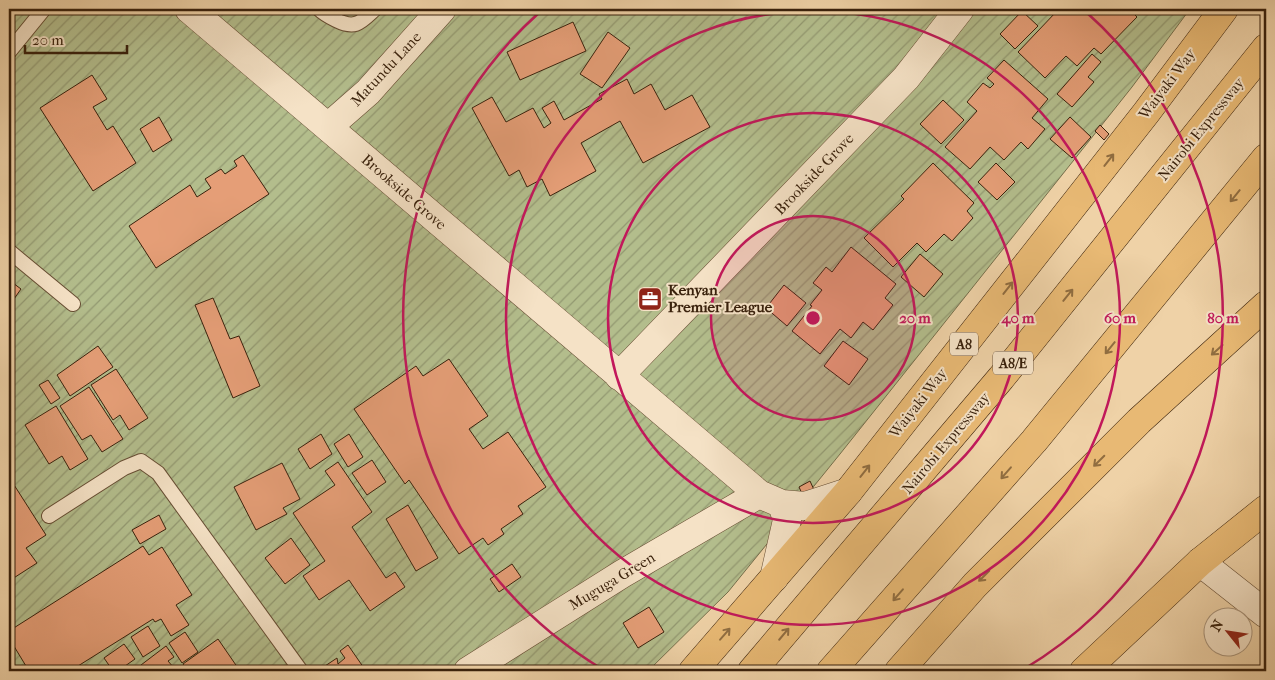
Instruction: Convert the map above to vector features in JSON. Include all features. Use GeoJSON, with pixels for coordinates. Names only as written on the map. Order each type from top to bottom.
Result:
{"type":"FeatureCollection","features":[{"type":"Feature","properties":{"kind":"highway","name":"Waiyaki Way"},"geometry":{"type":"LineString","coordinates":[[693,671],[848,492],[1146,113],[1224,9]]}},
{"type":"Feature","properties":{"kind":"highway","name":"Nairobi Expressway"},"geometry":{"type":"LineString","coordinates":[[752,671],[1001,378],[1266,48]]}},
{"type":"Feature","properties":{"kind":"highway"},"geometry":{"type":"LineString","coordinates":[[831,671],[1034,440],[1266,158]]}},
{"type":"Feature","properties":{"kind":"highway"},"geometry":{"type":"LineString","coordinates":[[898,671],[975,585],[1139,421],[1266,305]]}},
{"type":"Feature","properties":{"kind":"highway"},"geometry":{"type":"LineString","coordinates":[[1084,671],[1200,562],[1266,509]]}},
{"type":"Feature","properties":{"kind":"street","name":"Brookside Grove"},"geometry":{"type":"LineString","coordinates":[[189,9],[619,376],[771,499]]}},
{"type":"Feature","properties":{"kind":"street","name":"Matundu Lane"},"geometry":{"type":"LineString","coordinates":[[328,126],[368,92],[442,9]]}},
{"type":"Feature","properties":{"kind":"street","name":"Brookside Grove"},"geometry":{"type":"LineString","coordinates":[[619,376],[906,78],[960,9]]}},
{"type":"Feature","properties":{"kind":"street"},"geometry":{"type":"LineString","coordinates":[[771,499],[805,506],[848,492]]}},
{"type":"Feature","properties":{"kind":"street"},"geometry":{"type":"LineString","coordinates":[[771,499],[787,520],[774,578]]}},
{"type":"Feature","properties":{"kind":"street","name":"Muguga Green"},"geometry":{"type":"LineString","coordinates":[[468,671],[622,574],[771,499]]}},
{"type":"Feature","properties":{"kind":"street"},"geometry":{"type":"LineString","coordinates":[[1200,562],[1266,614]]}},
{"type":"Feature","properties":{"kind":"lane"},"geometry":{"type":"LineString","coordinates":[[9,52],[44,9]]}},
{"type":"Feature","properties":{"kind":"lane"},"geometry":{"type":"LineString","coordinates":[[319,9],[324,14],[345,24],[353,25],[361,22],[375,9]]}},
{"type":"Feature","properties":{"kind":"lane"},"geometry":{"type":"LineString","coordinates":[[9,251],[73,304]]}},
{"type":"Feature","properties":{"kind":"lane"},"geometry":{"type":"LineString","coordinates":[[49,516],[124,468],[141,461],[158,473],[301,671]]}},
{"type":"Feature","properties":{"kind":"green space"},"geometry":{"type":"Polygon","coordinates":[[[9,9],[1190,9],[1132,87],[728,592],[648,671],[9,671],[9,9]]]}},
{"type":"Feature","properties":{"kind":"building"},"geometry":{"type":"Polygon","coordinates":[[[1052,9],[1129,9],[1137,17],[1101,54],[1094,48],[1077,66],[1066,56],[1045,78],[1018,52],[1056,12],[1052,9]]]}},
{"type":"Feature","properties":{"kind":"building"},"geometry":{"type":"Polygon","coordinates":[[[1022,11],[1038,26],[1015,49],[1000,34],[1022,11]]]}},
{"type":"Feature","properties":{"kind":"building"},"geometry":{"type":"Polygon","coordinates":[[[573,22],[586,51],[520,80],[507,52],[573,22]]]}},
{"type":"Feature","properties":{"kind":"building"},"geometry":{"type":"Polygon","coordinates":[[[608,32],[630,48],[602,88],[580,74],[608,32]]]}},
{"type":"Feature","properties":{"kind":"building"},"geometry":{"type":"Polygon","coordinates":[[[1092,54],[1101,62],[1088,77],[1094,82],[1072,107],[1057,94],[1092,54]]]}},
{"type":"Feature","properties":{"kind":"building"},"geometry":{"type":"Polygon","coordinates":[[[1004,60],[1048,99],[1032,118],[1045,129],[1028,149],[1021,142],[1004,160],[990,147],[970,169],[945,147],[977,111],[967,102],[983,83],[990,88],[994,84],[987,78],[1004,60]]]}},
{"type":"Feature","properties":{"kind":"building"},"geometry":{"type":"Polygon","coordinates":[[[92,75],[107,99],[93,107],[107,130],[113,126],[136,163],[93,191],[40,108],[92,75]]]}},
{"type":"Feature","properties":{"kind":"building"},"geometry":{"type":"Polygon","coordinates":[[[627,79],[634,94],[651,84],[665,110],[692,95],[710,127],[643,163],[620,121],[581,143],[596,171],[550,196],[542,179],[527,187],[519,170],[509,176],[472,108],[492,97],[506,122],[533,108],[544,128],[551,123],[542,108],[554,101],[564,120],[602,99],[599,94],[627,79]]]}},
{"type":"Feature","properties":{"kind":"building"},"geometry":{"type":"Polygon","coordinates":[[[943,100],[964,120],[941,144],[920,124],[943,100]]]}},
{"type":"Feature","properties":{"kind":"building"},"geometry":{"type":"Polygon","coordinates":[[[159,117],[172,140],[153,152],[140,129],[159,117]]]}},
{"type":"Feature","properties":{"kind":"building"},"geometry":{"type":"Polygon","coordinates":[[[1070,117],[1091,137],[1072,158],[1050,139],[1070,117]]]}},
{"type":"Feature","properties":{"kind":"building"},"geometry":{"type":"Polygon","coordinates":[[[1100,125],[1109,134],[1104,140],[1095,131],[1100,125]]]}},
{"type":"Feature","properties":{"kind":"building"},"geometry":{"type":"Polygon","coordinates":[[[243,155],[269,194],[156,268],[129,226],[190,185],[197,197],[211,188],[205,179],[221,169],[225,174],[237,166],[234,161],[243,155]]]}},
{"type":"Feature","properties":{"kind":"building"},"geometry":{"type":"Polygon","coordinates":[[[933,163],[974,203],[967,211],[973,218],[952,241],[944,234],[926,252],[917,243],[893,267],[864,238],[904,199],[901,196],[933,163]]]}},
{"type":"Feature","properties":{"kind":"building"},"geometry":{"type":"Polygon","coordinates":[[[996,163],[1015,182],[997,200],[978,182],[996,163]]]}},
{"type":"Feature","properties":{"kind":"building"},"geometry":{"type":"Polygon","coordinates":[[[851,247],[896,284],[885,298],[893,305],[873,330],[863,322],[851,338],[840,329],[820,354],[792,331],[822,290],[813,283],[826,267],[832,272],[851,247]]]}},
{"type":"Feature","properties":{"kind":"building"},"geometry":{"type":"Polygon","coordinates":[[[920,254],[943,274],[924,297],[901,277],[920,254]]]}},
{"type":"Feature","properties":{"kind":"building"},"geometry":{"type":"Polygon","coordinates":[[[9,280],[21,289],[9,306],[9,280]]]}},
{"type":"Feature","properties":{"kind":"building"},"geometry":{"type":"Polygon","coordinates":[[[784,285],[806,303],[787,326],[766,308],[784,285]]]}},
{"type":"Feature","properties":{"kind":"building"},"geometry":{"type":"Polygon","coordinates":[[[213,298],[230,339],[239,336],[260,386],[233,398],[195,305],[213,298]]]}},
{"type":"Feature","properties":{"kind":"building"},"geometry":{"type":"Polygon","coordinates":[[[843,341],[868,359],[849,385],[824,366],[843,341]]]}},
{"type":"Feature","properties":{"kind":"building"},"geometry":{"type":"Polygon","coordinates":[[[98,346],[113,367],[70,396],[57,375],[98,346]]]}},
{"type":"Feature","properties":{"kind":"building"},"geometry":{"type":"Polygon","coordinates":[[[449,359],[488,416],[469,429],[483,449],[508,432],[546,487],[518,506],[523,514],[501,529],[504,534],[488,545],[483,538],[459,554],[409,480],[405,484],[354,409],[416,366],[423,376],[449,359]]]}},
{"type":"Feature","properties":{"kind":"building"},"geometry":{"type":"Polygon","coordinates":[[[116,369],[148,418],[129,430],[120,415],[113,420],[91,385],[116,369]]]}},
{"type":"Feature","properties":{"kind":"building"},"geometry":{"type":"Polygon","coordinates":[[[48,380],[60,398],[51,404],[39,385],[48,380]]]}},
{"type":"Feature","properties":{"kind":"building"},"geometry":{"type":"Polygon","coordinates":[[[89,387],[123,439],[102,452],[91,435],[82,440],[60,406],[89,387]]]}},
{"type":"Feature","properties":{"kind":"building"},"geometry":{"type":"Polygon","coordinates":[[[56,406],[88,459],[70,470],[62,456],[49,464],[25,425],[56,406]]]}},
{"type":"Feature","properties":{"kind":"building"},"geometry":{"type":"Polygon","coordinates":[[[321,434],[332,454],[310,469],[298,449],[321,434]]]}},
{"type":"Feature","properties":{"kind":"building"},"geometry":{"type":"Polygon","coordinates":[[[349,434],[363,457],[348,467],[334,444],[349,434]]]}},
{"type":"Feature","properties":{"kind":"building"},"geometry":{"type":"Polygon","coordinates":[[[372,460],[386,482],[367,495],[352,473],[372,460]]]}},
{"type":"Feature","properties":{"kind":"building"},"geometry":{"type":"Polygon","coordinates":[[[338,462],[372,512],[352,527],[386,578],[395,572],[405,587],[370,611],[349,580],[319,600],[303,576],[325,561],[293,513],[335,485],[325,471],[338,462]]]}},
{"type":"Feature","properties":{"kind":"building"},"geometry":{"type":"Polygon","coordinates":[[[282,463],[300,499],[283,508],[287,514],[256,530],[234,487],[282,463]]]}},
{"type":"Feature","properties":{"kind":"building"},"geometry":{"type":"Polygon","coordinates":[[[9,477],[46,535],[26,548],[37,563],[9,581],[9,477]]]}},
{"type":"Feature","properties":{"kind":"building"},"geometry":{"type":"Polygon","coordinates":[[[810,481],[815,492],[804,498],[799,487],[810,481]]]}},
{"type":"Feature","properties":{"kind":"building"},"geometry":{"type":"Polygon","coordinates":[[[408,505],[438,558],[416,571],[386,519],[408,505]]]}},
{"type":"Feature","properties":{"kind":"building"},"geometry":{"type":"Polygon","coordinates":[[[159,515],[166,529],[140,544],[132,530],[159,515]]]}},
{"type":"Feature","properties":{"kind":"building"},"geometry":{"type":"Polygon","coordinates":[[[291,538],[310,565],[285,584],[265,558],[291,538]]]}},
{"type":"Feature","properties":{"kind":"building"},"geometry":{"type":"Polygon","coordinates":[[[143,546],[149,555],[162,547],[192,595],[176,605],[189,625],[171,636],[161,619],[155,622],[153,619],[70,671],[29,671],[9,638],[9,631],[143,546]]]}},
{"type":"Feature","properties":{"kind":"building"},"geometry":{"type":"Polygon","coordinates":[[[512,564],[521,577],[499,592],[490,579],[512,564]]]}},
{"type":"Feature","properties":{"kind":"building"},"geometry":{"type":"Polygon","coordinates":[[[649,607],[664,632],[638,648],[623,623],[649,607]]]}},
{"type":"Feature","properties":{"kind":"building"},"geometry":{"type":"Polygon","coordinates":[[[148,626],[160,646],[143,657],[131,637],[148,626]]]}},
{"type":"Feature","properties":{"kind":"building"},"geometry":{"type":"Polygon","coordinates":[[[185,632],[198,652],[182,663],[169,643],[185,632]]]}},
{"type":"Feature","properties":{"kind":"building"},"geometry":{"type":"Polygon","coordinates":[[[218,639],[240,671],[188,671],[183,664],[218,639]]]}},
{"type":"Feature","properties":{"kind":"building"},"geometry":{"type":"Polygon","coordinates":[[[124,644],[135,659],[118,671],[113,671],[104,658],[124,644]]]}},
{"type":"Feature","properties":{"kind":"building"},"geometry":{"type":"Polygon","coordinates":[[[348,645],[366,671],[329,671],[325,666],[337,658],[338,664],[345,658],[340,651],[348,645]]]}},
{"type":"Feature","properties":{"kind":"building"},"geometry":{"type":"Polygon","coordinates":[[[166,646],[174,657],[168,661],[174,668],[170,671],[146,671],[141,665],[166,646]]]}},
{"type":"Feature","properties":{"kind":"building"},"geometry":{"type":"Polygon","coordinates":[[[9,658],[17,670],[20,668],[22,671],[9,671],[9,658]]]}},
{"type":"Feature","properties":{"kind":"place","name":"Kenyan Premier League"},"geometry":{"type":"Point","coordinates":[650,299]}}]}
